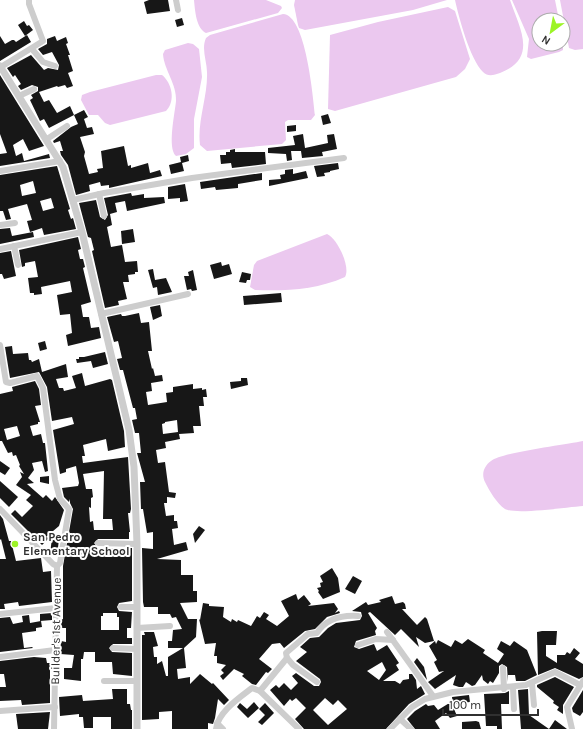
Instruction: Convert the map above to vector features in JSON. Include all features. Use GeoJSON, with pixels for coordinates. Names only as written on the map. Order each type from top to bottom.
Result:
{"type":"FeatureCollection","features":[{"type":"Feature","properties":{"kind":"street"},"geometry":{"type":"LineString","coordinates":[[29,0],[28,4],[43,39],[42,42],[0,66],[60,160],[82,232],[129,430],[134,467],[138,544],[136,681],[137,729]]}},
{"type":"Feature","properties":{"kind":"street"},"geometry":{"type":"LineString","coordinates":[[176,0],[178,10]]}},
{"type":"Feature","properties":{"kind":"street"},"geometry":{"type":"LineString","coordinates":[[32,49],[43,62],[55,66]]}},
{"type":"Feature","properties":{"kind":"street"},"geometry":{"type":"LineString","coordinates":[[19,96],[34,89]]}},
{"type":"Feature","properties":{"kind":"street"},"geometry":{"type":"LineString","coordinates":[[47,140],[67,126]]}},
{"type":"Feature","properties":{"kind":"street"},"geometry":{"type":"LineString","coordinates":[[73,200],[192,178],[344,158]]}},
{"type":"Feature","properties":{"kind":"street"},"geometry":{"type":"LineString","coordinates":[[0,171],[60,160]]}},
{"type":"Feature","properties":{"kind":"street"},"geometry":{"type":"LineString","coordinates":[[99,194],[104,216]]}},
{"type":"Feature","properties":{"kind":"street"},"geometry":{"type":"LineString","coordinates":[[0,225],[15,223]]}},
{"type":"Feature","properties":{"kind":"street"},"geometry":{"type":"LineString","coordinates":[[0,249],[82,232]]}},
{"type":"Feature","properties":{"kind":"street"},"geometry":{"type":"LineString","coordinates":[[14,246],[18,265]]}},
{"type":"Feature","properties":{"kind":"street"},"geometry":{"type":"LineString","coordinates":[[101,314],[188,294]]}},
{"type":"Feature","properties":{"kind":"street"},"geometry":{"type":"LineString","coordinates":[[0,346],[6,382],[10,383],[38,376],[43,388],[55,480],[60,499],[69,510],[60,563],[57,566]]}},
{"type":"Feature","properties":{"kind":"street","name":"Builder's 1st Avenue"},"geometry":{"type":"LineString","coordinates":[[1,511],[53,564],[57,566],[54,729]]}},
{"type":"Feature","properties":{"kind":"street"},"geometry":{"type":"LineString","coordinates":[[98,543],[138,544]]}},
{"type":"Feature","properties":{"kind":"street"},"geometry":{"type":"LineString","coordinates":[[120,607],[137,606]]}},
{"type":"Feature","properties":{"kind":"street"},"geometry":{"type":"LineString","coordinates":[[0,614],[56,608]]}},
{"type":"Feature","properties":{"kind":"street"},"geometry":{"type":"LineString","coordinates":[[317,682],[293,665],[286,653],[308,634],[317,633],[325,623],[343,615],[358,616]]}},
{"type":"Feature","properties":{"kind":"street"},"geometry":{"type":"LineString","coordinates":[[137,628],[170,626]]}},
{"type":"Feature","properties":{"kind":"street"},"geometry":{"type":"LineString","coordinates":[[387,632],[433,696]]}},
{"type":"Feature","properties":{"kind":"street"},"geometry":{"type":"LineString","coordinates":[[358,645],[376,639],[393,640]]}},
{"type":"Feature","properties":{"kind":"street"},"geometry":{"type":"LineString","coordinates":[[113,648],[137,649]]}},
{"type":"Feature","properties":{"kind":"street"},"geometry":{"type":"LineString","coordinates":[[0,657],[55,650]]}},
{"type":"Feature","properties":{"kind":"street"},"geometry":{"type":"LineString","coordinates":[[260,691],[288,658]]}},
{"type":"Feature","properties":{"kind":"street"},"geometry":{"type":"LineString","coordinates":[[504,668],[504,689]]}},
{"type":"Feature","properties":{"kind":"street"},"geometry":{"type":"LineString","coordinates":[[390,729],[412,707],[433,696],[463,691],[513,688],[532,684],[547,674],[557,672],[582,683],[567,707],[572,729]]}},
{"type":"Feature","properties":{"kind":"street"},"geometry":{"type":"LineString","coordinates":[[104,681],[136,681]]}},
{"type":"Feature","properties":{"kind":"street"},"geometry":{"type":"LineString","coordinates":[[532,684],[534,705]]}},
{"type":"Feature","properties":{"kind":"street"},"geometry":{"type":"LineString","coordinates":[[223,729],[216,726],[233,704],[252,688],[260,691],[300,729]]}},
{"type":"Feature","properties":{"kind":"street"},"geometry":{"type":"LineString","coordinates":[[513,688],[514,709]]}},
{"type":"Feature","properties":{"kind":"street"},"geometry":{"type":"LineString","coordinates":[[0,711],[55,707]]}},
{"type":"Feature","properties":{"kind":"street"},"geometry":{"type":"LineString","coordinates":[[400,719],[410,729]]}},
{"type":"Feature","properties":{"kind":"shaded area"},"geometry":{"type":"Polygon","coordinates":[[[194,0],[266,0],[281,6],[282,8],[278,13],[206,33],[198,23],[194,0]]]}},
{"type":"Feature","properties":{"kind":"shaded area"},"geometry":{"type":"Polygon","coordinates":[[[295,0],[447,0],[413,10],[305,30],[299,28],[298,25],[294,5],[295,0]]]}},
{"type":"Feature","properties":{"kind":"shaded area"},"geometry":{"type":"Polygon","coordinates":[[[455,0],[510,0],[518,21],[523,41],[523,50],[519,59],[512,67],[493,75],[487,75],[483,72],[478,66],[469,48],[455,0]]]}},
{"type":"Feature","properties":{"kind":"shaded area"},"geometry":{"type":"Polygon","coordinates":[[[512,0],[555,0],[557,12],[531,12],[531,52],[559,52],[531,59],[527,57],[529,39],[512,0]]]}},
{"type":"Feature","properties":{"kind":"shaded area"},"geometry":{"type":"Polygon","coordinates":[[[560,0],[583,0],[583,49],[575,50],[571,49],[571,12],[562,12],[560,0]]]}},
{"type":"Feature","properties":{"kind":"shaded area"},"geometry":{"type":"Polygon","coordinates":[[[448,7],[455,11],[470,59],[465,69],[456,77],[335,111],[328,109],[330,35],[378,22],[448,7]]]}},
{"type":"Feature","properties":{"kind":"shaded area"},"geometry":{"type":"Polygon","coordinates":[[[283,14],[291,18],[303,42],[310,75],[315,115],[311,120],[288,120],[285,122],[286,140],[282,144],[207,151],[200,145],[199,136],[207,81],[207,68],[204,51],[206,38],[210,35],[283,14]]]}},
{"type":"Feature","properties":{"kind":"shaded area"},"geometry":{"type":"Polygon","coordinates":[[[188,43],[193,44],[199,49],[202,77],[194,119],[194,148],[186,154],[176,156],[173,152],[172,138],[176,95],[163,54],[165,50],[188,43]]]}},
{"type":"Feature","properties":{"kind":"shaded area"},"geometry":{"type":"Polygon","coordinates":[[[156,75],[162,75],[165,78],[172,92],[171,102],[166,111],[110,125],[105,123],[98,115],[89,115],[81,100],[82,95],[90,92],[156,75]]]}},
{"type":"Feature","properties":{"kind":"shaded area"},"geometry":{"type":"Polygon","coordinates":[[[327,234],[335,241],[345,260],[345,277],[323,285],[301,289],[255,290],[250,287],[254,265],[257,261],[327,234]]]}},
{"type":"Feature","properties":{"kind":"shaded area"},"geometry":{"type":"Polygon","coordinates":[[[583,441],[583,506],[531,511],[511,511],[505,509],[499,504],[485,482],[483,473],[485,468],[491,461],[498,458],[521,452],[583,441]]]}},
{"type":"Feature","properties":{"kind":"building"},"geometry":{"type":"Polygon","coordinates":[[[149,0],[168,0],[170,11],[147,14],[144,2],[149,0]]]}},
{"type":"Feature","properties":{"kind":"building"},"geometry":{"type":"Polygon","coordinates":[[[182,18],[184,25],[177,27],[175,20],[182,18]]]}},
{"type":"Feature","properties":{"kind":"building"},"geometry":{"type":"Polygon","coordinates":[[[24,21],[27,26],[29,25],[33,30],[25,36],[18,25],[24,21]]]}},
{"type":"Feature","properties":{"kind":"building"},"geometry":{"type":"Polygon","coordinates":[[[27,35],[31,42],[0,61],[0,36],[5,44],[12,40],[16,42],[27,35]]]}},
{"type":"Feature","properties":{"kind":"building"},"geometry":{"type":"Polygon","coordinates":[[[55,36],[57,41],[66,37],[68,43],[66,44],[70,55],[68,55],[73,71],[68,73],[73,86],[67,88],[65,85],[57,86],[39,92],[44,102],[49,100],[57,113],[70,106],[74,115],[49,128],[44,119],[40,121],[30,100],[33,98],[31,95],[38,91],[38,87],[32,85],[21,90],[18,86],[21,84],[15,75],[13,77],[7,68],[31,55],[44,70],[48,68],[58,70],[59,65],[52,52],[43,55],[38,49],[47,44],[47,39],[55,36]]]}},
{"type":"Feature","properties":{"kind":"building"},"geometry":{"type":"Polygon","coordinates":[[[0,75],[44,146],[29,151],[23,139],[13,145],[16,156],[22,153],[24,161],[49,154],[50,158],[0,166],[0,154],[7,153],[0,134],[0,75]]]}},
{"type":"Feature","properties":{"kind":"building"},"geometry":{"type":"Polygon","coordinates":[[[84,110],[88,117],[84,119],[87,128],[92,127],[94,134],[80,137],[85,152],[84,156],[89,174],[98,172],[97,169],[103,168],[101,151],[124,146],[128,166],[131,165],[131,168],[148,163],[150,173],[160,170],[162,176],[109,188],[109,185],[101,186],[100,182],[89,185],[90,191],[76,195],[68,165],[61,155],[60,151],[63,151],[60,141],[54,143],[53,141],[71,127],[78,124],[74,115],[84,110]]]}},
{"type":"Feature","properties":{"kind":"building"},"geometry":{"type":"Polygon","coordinates":[[[328,114],[331,123],[323,125],[321,116],[328,114]]]}},
{"type":"Feature","properties":{"kind":"building"},"geometry":{"type":"Polygon","coordinates":[[[296,125],[296,131],[287,132],[287,126],[296,125]]]}},
{"type":"Feature","properties":{"kind":"building"},"geometry":{"type":"Polygon","coordinates":[[[303,134],[305,148],[328,143],[327,135],[334,134],[337,149],[322,152],[323,156],[302,158],[301,151],[291,151],[292,160],[287,161],[286,154],[268,153],[268,148],[295,145],[293,136],[303,134]]]}},
{"type":"Feature","properties":{"kind":"building"},"geometry":{"type":"Polygon","coordinates":[[[235,149],[235,152],[265,152],[266,164],[232,168],[231,163],[221,164],[220,155],[226,155],[226,152],[230,152],[230,150],[235,149]]]}},
{"type":"Feature","properties":{"kind":"building"},"geometry":{"type":"Polygon","coordinates":[[[188,155],[189,161],[182,163],[184,171],[171,174],[169,165],[181,162],[180,157],[188,155]]]}},
{"type":"Feature","properties":{"kind":"building"},"geometry":{"type":"Polygon","coordinates":[[[338,163],[339,169],[324,173],[325,176],[317,177],[314,166],[338,163]]]}},
{"type":"Feature","properties":{"kind":"building"},"geometry":{"type":"Polygon","coordinates":[[[57,166],[70,209],[68,210],[71,219],[73,218],[76,229],[44,235],[42,228],[30,232],[27,221],[32,220],[27,204],[8,209],[11,219],[6,220],[3,211],[0,211],[0,175],[57,166]],[[33,181],[20,185],[22,196],[36,193],[33,181]],[[51,198],[40,201],[43,211],[54,208],[51,198]]]}},
{"type":"Feature","properties":{"kind":"building"},"geometry":{"type":"Polygon","coordinates":[[[293,169],[293,174],[306,171],[308,178],[269,186],[269,180],[281,179],[280,175],[285,174],[285,170],[293,169]]]}},
{"type":"Feature","properties":{"kind":"building"},"geometry":{"type":"Polygon","coordinates":[[[262,173],[262,180],[238,184],[238,188],[216,190],[215,187],[201,189],[200,182],[262,173]]]}},
{"type":"Feature","properties":{"kind":"building"},"geometry":{"type":"Polygon","coordinates":[[[185,184],[188,201],[180,202],[180,198],[168,199],[168,187],[185,184]]]}},
{"type":"Feature","properties":{"kind":"building"},"geometry":{"type":"Polygon","coordinates":[[[131,193],[132,196],[144,194],[144,198],[164,197],[165,203],[127,211],[125,201],[115,203],[117,212],[110,214],[112,225],[107,227],[111,247],[122,245],[125,262],[137,261],[138,272],[128,275],[129,282],[123,282],[127,299],[118,301],[119,305],[105,308],[92,251],[94,250],[91,238],[88,237],[79,203],[96,200],[100,217],[105,220],[108,215],[104,198],[131,193]]]}},
{"type":"Feature","properties":{"kind":"building"},"geometry":{"type":"Polygon","coordinates":[[[10,228],[12,236],[33,232],[34,237],[0,244],[0,229],[10,228]]]}},
{"type":"Feature","properties":{"kind":"building"},"geometry":{"type":"Polygon","coordinates":[[[133,229],[135,242],[122,244],[121,231],[133,229]]]}},
{"type":"Feature","properties":{"kind":"building"},"geometry":{"type":"Polygon","coordinates":[[[78,237],[81,249],[78,250],[80,259],[83,259],[85,267],[83,268],[91,302],[81,305],[83,317],[89,317],[91,328],[99,327],[101,338],[68,346],[66,335],[72,333],[70,314],[60,315],[57,295],[72,292],[70,281],[41,287],[42,294],[34,295],[34,293],[30,293],[28,278],[38,277],[35,261],[25,263],[25,266],[22,267],[19,250],[78,237]]]}},
{"type":"Feature","properties":{"kind":"building"},"geometry":{"type":"Polygon","coordinates":[[[11,251],[16,276],[4,279],[2,274],[0,274],[0,253],[11,251]]]}},
{"type":"Feature","properties":{"kind":"building"},"geometry":{"type":"Polygon","coordinates":[[[221,262],[222,266],[229,264],[232,274],[214,279],[210,265],[221,262]]]}},
{"type":"Feature","properties":{"kind":"building"},"geometry":{"type":"Polygon","coordinates":[[[153,269],[155,280],[166,278],[172,292],[158,295],[157,287],[153,288],[148,270],[153,269]]]}},
{"type":"Feature","properties":{"kind":"building"},"geometry":{"type":"Polygon","coordinates":[[[193,270],[197,290],[192,291],[191,289],[187,290],[184,276],[189,276],[188,272],[193,270]]]}},
{"type":"Feature","properties":{"kind":"building"},"geometry":{"type":"Polygon","coordinates":[[[242,272],[251,274],[250,280],[247,280],[246,283],[239,282],[242,272]]]}},
{"type":"Feature","properties":{"kind":"building"},"geometry":{"type":"Polygon","coordinates":[[[281,293],[282,302],[244,305],[243,296],[281,293]]]}},
{"type":"Feature","properties":{"kind":"building"},"geometry":{"type":"Polygon","coordinates":[[[160,305],[162,316],[153,320],[150,307],[160,305]]]}},
{"type":"Feature","properties":{"kind":"building"},"geometry":{"type":"Polygon","coordinates":[[[139,313],[141,323],[149,322],[152,351],[148,351],[152,369],[153,368],[155,376],[162,375],[163,381],[151,383],[152,391],[146,392],[148,405],[167,402],[166,393],[173,392],[173,387],[193,384],[193,389],[206,389],[207,397],[203,397],[204,406],[199,406],[201,426],[193,426],[194,433],[179,434],[180,439],[165,442],[166,448],[156,450],[158,463],[165,462],[169,492],[176,493],[175,498],[167,497],[167,503],[164,503],[166,516],[174,515],[174,521],[177,521],[178,528],[172,529],[174,545],[186,542],[188,550],[157,559],[181,560],[181,575],[193,575],[193,591],[197,591],[197,602],[180,603],[188,619],[197,619],[196,637],[184,648],[186,668],[177,669],[178,679],[190,677],[190,684],[200,674],[212,684],[213,683],[229,700],[224,705],[218,699],[213,724],[208,723],[208,729],[172,729],[172,711],[159,712],[159,719],[142,720],[142,635],[145,635],[144,632],[154,632],[158,646],[153,647],[154,657],[157,657],[157,664],[162,661],[166,676],[168,676],[168,657],[183,648],[168,648],[168,641],[172,641],[173,630],[182,629],[176,617],[172,618],[170,614],[158,614],[158,607],[144,607],[143,602],[142,548],[153,549],[153,532],[147,533],[143,509],[141,509],[140,482],[145,482],[137,453],[141,453],[139,433],[135,433],[132,420],[137,419],[135,408],[133,408],[123,370],[120,370],[117,359],[122,358],[118,341],[114,342],[107,317],[121,314],[122,316],[139,313]],[[177,420],[162,424],[163,434],[178,432],[177,420]]]}},
{"type":"Feature","properties":{"kind":"building"},"geometry":{"type":"Polygon","coordinates":[[[45,341],[47,349],[40,351],[38,343],[45,341]]]}},
{"type":"Feature","properties":{"kind":"building"},"geometry":{"type":"Polygon","coordinates":[[[12,346],[13,354],[28,353],[29,360],[32,362],[39,359],[42,372],[66,364],[68,377],[56,379],[59,388],[63,388],[64,391],[76,388],[72,376],[82,373],[85,386],[110,379],[112,380],[124,431],[125,447],[108,451],[106,439],[83,445],[85,456],[82,456],[83,463],[128,457],[131,509],[130,513],[128,513],[130,532],[129,539],[98,539],[94,543],[98,548],[132,548],[132,601],[119,603],[117,607],[119,611],[132,612],[131,628],[127,628],[127,638],[132,638],[132,644],[113,644],[109,648],[112,652],[132,653],[132,676],[113,674],[112,662],[95,662],[95,652],[84,652],[83,659],[81,659],[81,681],[64,679],[64,668],[72,668],[74,655],[60,654],[61,641],[66,642],[66,628],[61,628],[61,620],[63,619],[63,566],[73,509],[70,499],[69,502],[64,497],[62,488],[78,486],[79,483],[76,466],[66,469],[66,472],[60,474],[53,430],[74,424],[72,417],[52,421],[47,387],[39,372],[10,378],[5,347],[12,346]],[[104,471],[83,474],[86,489],[92,489],[93,497],[91,498],[91,508],[89,507],[90,522],[93,521],[94,530],[113,530],[112,519],[103,519],[104,471]],[[103,613],[103,616],[101,616],[101,630],[119,630],[119,617],[117,617],[117,613],[103,613]]]}},
{"type":"Feature","properties":{"kind":"building"},"geometry":{"type":"Polygon","coordinates":[[[105,352],[108,364],[93,368],[91,361],[77,363],[76,359],[79,359],[79,357],[105,352]]]}},
{"type":"Feature","properties":{"kind":"building"},"geometry":{"type":"Polygon","coordinates":[[[241,378],[247,378],[248,385],[231,389],[230,382],[241,381],[241,378]]]}},
{"type":"Feature","properties":{"kind":"building"},"geometry":{"type":"Polygon","coordinates":[[[35,381],[39,389],[41,405],[35,406],[40,422],[30,426],[33,436],[41,434],[43,443],[45,443],[48,471],[45,472],[42,461],[32,463],[34,470],[28,478],[34,483],[27,484],[43,498],[46,495],[52,501],[55,497],[64,510],[59,526],[46,537],[49,538],[42,545],[11,514],[15,510],[22,517],[33,506],[26,500],[31,495],[16,485],[22,477],[20,472],[24,474],[19,466],[20,465],[16,455],[13,456],[12,452],[8,453],[2,441],[0,441],[0,394],[13,391],[12,387],[35,381]],[[17,426],[4,429],[7,440],[20,436],[17,426]]]}},
{"type":"Feature","properties":{"kind":"building"},"geometry":{"type":"Polygon","coordinates":[[[0,461],[10,468],[5,475],[0,472],[0,461]]]}},
{"type":"Feature","properties":{"kind":"building"},"geometry":{"type":"Polygon","coordinates":[[[49,476],[49,484],[40,482],[40,477],[49,476]]]}},
{"type":"Feature","properties":{"kind":"building"},"geometry":{"type":"Polygon","coordinates":[[[0,481],[18,497],[9,507],[0,498],[0,481]]]}},
{"type":"Feature","properties":{"kind":"building","name":"San Pedro Elementary School"},"geometry":{"type":"Polygon","coordinates":[[[0,515],[3,519],[9,541],[11,541],[16,561],[41,558],[43,572],[51,571],[52,602],[19,606],[18,602],[4,604],[5,609],[0,609],[0,559],[6,559],[1,539],[0,540],[0,515]]]}},
{"type":"Feature","properties":{"kind":"building"},"geometry":{"type":"Polygon","coordinates":[[[199,526],[205,530],[195,543],[193,534],[199,526]]]}},
{"type":"Feature","properties":{"kind":"building"},"geometry":{"type":"Polygon","coordinates":[[[52,538],[59,539],[57,556],[50,554],[52,538]]]}},
{"type":"Feature","properties":{"kind":"building"},"geometry":{"type":"Polygon","coordinates":[[[332,568],[338,578],[340,592],[323,599],[317,588],[321,587],[320,583],[323,582],[320,576],[332,568]]]}},
{"type":"Feature","properties":{"kind":"building"},"geometry":{"type":"Polygon","coordinates":[[[353,576],[362,581],[355,594],[345,589],[353,576]]]}},
{"type":"Feature","properties":{"kind":"building"},"geometry":{"type":"Polygon","coordinates":[[[296,594],[298,600],[304,595],[311,604],[308,606],[334,603],[338,609],[335,613],[339,611],[340,613],[327,617],[315,629],[305,631],[284,648],[280,643],[272,644],[259,659],[272,669],[268,673],[266,672],[256,685],[252,684],[242,676],[244,674],[234,669],[223,680],[220,676],[224,673],[221,670],[226,665],[217,663],[217,656],[214,656],[216,643],[205,644],[199,619],[200,620],[203,603],[209,604],[209,606],[224,607],[223,617],[231,622],[232,619],[237,622],[238,620],[251,626],[257,616],[260,618],[264,612],[269,615],[266,619],[277,626],[289,616],[281,601],[296,594]]]}},
{"type":"Feature","properties":{"kind":"building"},"geometry":{"type":"Polygon","coordinates":[[[392,596],[395,604],[403,602],[406,609],[402,609],[417,625],[425,617],[434,641],[425,643],[416,637],[419,647],[401,629],[395,635],[370,612],[368,613],[377,628],[375,631],[376,635],[356,641],[354,647],[359,649],[374,644],[377,651],[387,645],[399,663],[396,665],[399,670],[383,681],[395,681],[400,684],[403,680],[409,679],[409,674],[412,674],[416,680],[417,689],[421,686],[425,694],[409,704],[386,729],[304,729],[295,719],[306,708],[296,698],[292,701],[290,699],[284,706],[270,690],[276,685],[279,688],[284,683],[291,690],[298,683],[292,676],[296,673],[314,686],[319,686],[321,682],[320,679],[296,661],[307,652],[300,647],[310,638],[319,637],[328,628],[336,623],[360,620],[362,616],[361,612],[352,611],[366,602],[368,605],[381,602],[379,600],[392,596]],[[382,662],[367,671],[379,680],[386,670],[382,662]],[[325,698],[313,710],[328,725],[347,709],[338,700],[333,705],[325,698]]]}},
{"type":"Feature","properties":{"kind":"building"},"geometry":{"type":"Polygon","coordinates":[[[52,613],[52,620],[40,621],[40,614],[52,613]]]}},
{"type":"Feature","properties":{"kind":"building"},"geometry":{"type":"Polygon","coordinates":[[[29,615],[30,623],[41,621],[42,627],[36,628],[36,631],[22,633],[24,648],[33,648],[0,652],[0,618],[10,617],[13,624],[23,622],[22,616],[29,615]]]}},
{"type":"Feature","properties":{"kind":"building"},"geometry":{"type":"Polygon","coordinates":[[[557,631],[556,645],[546,645],[546,656],[557,663],[557,655],[565,655],[567,652],[570,654],[574,648],[580,653],[575,659],[583,664],[583,677],[579,679],[555,668],[538,675],[537,632],[557,631]]]}},
{"type":"Feature","properties":{"kind":"building"},"geometry":{"type":"Polygon","coordinates":[[[468,639],[485,650],[483,653],[498,663],[504,654],[497,649],[501,641],[510,646],[514,641],[527,650],[537,675],[525,681],[516,681],[515,675],[508,675],[508,682],[507,667],[502,664],[499,666],[499,673],[493,683],[490,681],[488,684],[483,680],[482,675],[475,685],[472,686],[466,682],[463,687],[459,687],[453,685],[456,675],[435,689],[428,682],[444,671],[439,672],[434,662],[437,660],[429,646],[435,641],[436,644],[438,640],[451,647],[455,640],[462,644],[468,639]]]}},
{"type":"Feature","properties":{"kind":"building"},"geometry":{"type":"Polygon","coordinates":[[[34,657],[46,658],[47,663],[50,663],[50,703],[22,705],[21,700],[0,701],[0,687],[6,687],[4,674],[0,674],[0,661],[34,657]]]}},
{"type":"Feature","properties":{"kind":"building"},"geometry":{"type":"Polygon","coordinates":[[[417,658],[424,667],[427,680],[414,662],[417,658]]]}},
{"type":"Feature","properties":{"kind":"building"},"geometry":{"type":"Polygon","coordinates":[[[555,677],[574,687],[563,705],[563,714],[557,710],[559,707],[553,703],[554,701],[537,687],[537,685],[555,677]]]}},
{"type":"Feature","properties":{"kind":"building"},"geometry":{"type":"Polygon","coordinates":[[[112,689],[127,689],[127,704],[130,704],[132,710],[132,729],[111,729],[111,717],[93,717],[93,728],[84,728],[83,717],[79,717],[79,714],[60,716],[59,697],[82,695],[83,701],[113,699],[112,689]]]}},
{"type":"Feature","properties":{"kind":"building"},"geometry":{"type":"Polygon","coordinates":[[[528,689],[529,715],[549,729],[521,729],[518,690],[528,689]]]}},
{"type":"Feature","properties":{"kind":"building"},"geometry":{"type":"Polygon","coordinates":[[[583,690],[583,712],[580,716],[573,712],[572,708],[583,690]]]}},
{"type":"Feature","properties":{"kind":"building"},"geometry":{"type":"Polygon","coordinates":[[[509,691],[509,704],[501,704],[502,729],[497,729],[497,726],[486,726],[484,694],[505,693],[509,691]]]}},
{"type":"Feature","properties":{"kind":"building"},"geometry":{"type":"Polygon","coordinates":[[[469,695],[470,702],[453,704],[452,697],[469,695]]]}},
{"type":"Feature","properties":{"kind":"building"},"geometry":{"type":"Polygon","coordinates":[[[254,702],[259,708],[248,718],[237,707],[240,703],[247,709],[254,702]]]}},
{"type":"Feature","properties":{"kind":"building"},"geometry":{"type":"Polygon","coordinates":[[[451,702],[457,716],[450,718],[446,713],[435,721],[440,729],[415,729],[407,719],[415,711],[426,704],[428,706],[434,705],[438,710],[451,702]]]}},
{"type":"Feature","properties":{"kind":"building"},"geometry":{"type":"Polygon","coordinates":[[[265,703],[274,713],[262,725],[258,722],[265,715],[259,709],[265,703]]]}},
{"type":"Feature","properties":{"kind":"building"},"geometry":{"type":"Polygon","coordinates":[[[50,712],[48,729],[18,729],[16,714],[50,712]]]}},
{"type":"Feature","properties":{"kind":"building"},"geometry":{"type":"Polygon","coordinates":[[[555,720],[567,729],[549,729],[555,720]]]}},
{"type":"Feature","properties":{"kind":"building"},"geometry":{"type":"Polygon","coordinates":[[[462,722],[479,722],[481,729],[462,729],[462,722]]]}},
{"type":"Feature","properties":{"kind":"place","name":"San Pedro Elementary School"},"geometry":{"type":"Point","coordinates":[15,544]}}]}
